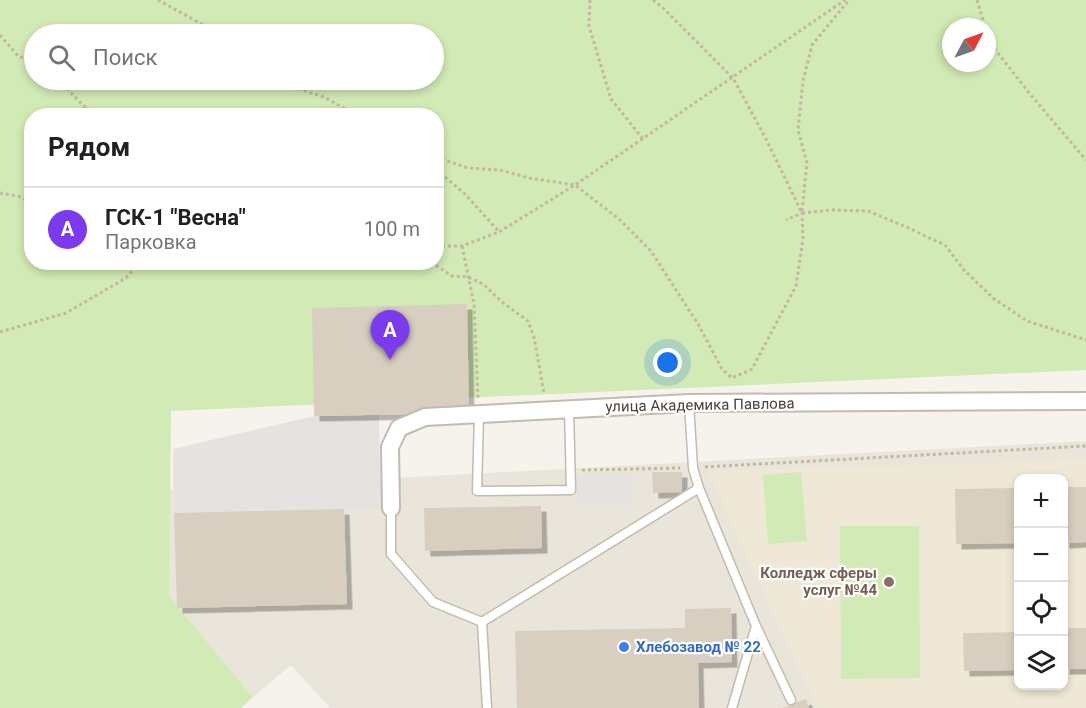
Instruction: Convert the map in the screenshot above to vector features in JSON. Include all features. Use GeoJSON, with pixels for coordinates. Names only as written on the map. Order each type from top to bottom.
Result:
{"type":"FeatureCollection","features":[{"type":"Feature","properties":{"kind":"street","name":"улица Академика Павлова"},"geometry":{"type":"LineString","coordinates":[[391,508],[390,447],[399,428],[425,417],[689,403],[1086,401]]}},
{"type":"Feature","properties":{"kind":"lane"},"geometry":{"type":"LineString","coordinates":[[689,403],[693,468],[699,488],[756,626],[791,700]]}},
{"type":"Feature","properties":{"kind":"lane"},"geometry":{"type":"LineString","coordinates":[[479,414],[477,491],[571,490],[569,408]]}},
{"type":"Feature","properties":{"kind":"lane"},"geometry":{"type":"LineString","coordinates":[[482,622],[699,488]]}},
{"type":"Feature","properties":{"kind":"lane"},"geometry":{"type":"LineString","coordinates":[[391,508],[391,554],[433,602],[482,622]]}},
{"type":"Feature","properties":{"kind":"lane"},"geometry":{"type":"LineString","coordinates":[[482,622],[487,708]]}},
{"type":"Feature","properties":{"kind":"lane"},"geometry":{"type":"LineString","coordinates":[[732,708],[756,626]]}},
{"type":"Feature","properties":{"kind":"path"},"geometry":{"type":"LineString","coordinates":[[158,0],[202,24]]}},
{"type":"Feature","properties":{"kind":"path"},"geometry":{"type":"LineString","coordinates":[[590,0],[589,26],[611,99],[644,138]]}},
{"type":"Feature","properties":{"kind":"path"},"geometry":{"type":"LineString","coordinates":[[653,0],[733,78],[802,213]]}},
{"type":"Feature","properties":{"kind":"path"},"geometry":{"type":"LineString","coordinates":[[444,246],[462,246],[498,232],[575,185],[847,0]]}},
{"type":"Feature","properties":{"kind":"path"},"geometry":{"type":"LineString","coordinates":[[444,160],[468,168],[500,170],[529,178],[575,185],[619,219],[651,251],[698,324],[722,369],[732,378],[752,369],[796,286],[803,239],[802,213],[807,163],[798,130],[803,81],[812,45],[847,0]]}},
{"type":"Feature","properties":{"kind":"path"},"geometry":{"type":"LineString","coordinates":[[977,0],[982,18]]}},
{"type":"Feature","properties":{"kind":"path"},"geometry":{"type":"LineString","coordinates":[[0,35],[18,56],[24,58]]}},
{"type":"Feature","properties":{"kind":"path"},"geometry":{"type":"LineString","coordinates":[[996,51],[1086,160]]}},
{"type":"Feature","properties":{"kind":"path"},"geometry":{"type":"LineString","coordinates":[[68,90],[86,108]]}},
{"type":"Feature","properties":{"kind":"path"},"geometry":{"type":"LineString","coordinates":[[302,90],[324,97],[344,108]]}},
{"type":"Feature","properties":{"kind":"path"},"geometry":{"type":"LineString","coordinates":[[444,176],[466,196],[498,232]]}},
{"type":"Feature","properties":{"kind":"path"},"geometry":{"type":"LineString","coordinates":[[0,194],[18,196],[24,199]]}},
{"type":"Feature","properties":{"kind":"path"},"geometry":{"type":"LineString","coordinates":[[786,220],[802,213],[832,210],[868,212],[904,226],[945,245],[964,270],[993,298],[1027,321],[1086,340]]}},
{"type":"Feature","properties":{"kind":"path"},"geometry":{"type":"LineString","coordinates":[[462,246],[474,304],[479,414]]}},
{"type":"Feature","properties":{"kind":"path"},"geometry":{"type":"LineString","coordinates":[[0,332],[66,313],[126,278],[133,270]]}},
{"type":"Feature","properties":{"kind":"path"},"geometry":{"type":"LineString","coordinates":[[443,270],[452,276],[468,277],[483,284],[502,302],[528,321],[534,337],[546,410]]}},
{"type":"Feature","properties":{"kind":"path"},"geometry":{"type":"LineString","coordinates":[[571,470],[693,468],[1086,446]]}},
{"type":"Feature","properties":{"kind":"shaded area"},"geometry":{"type":"Polygon","coordinates":[[[379,415],[381,508],[174,513],[173,449],[314,416],[379,415]]]}},
{"type":"Feature","properties":{"kind":"shaded area"},"geometry":{"type":"Polygon","coordinates":[[[1086,441],[1086,708],[330,708],[291,665],[253,697],[169,596],[169,490],[1086,441]]]}},
{"type":"Feature","properties":{"kind":"shaded area","name":"Колледж сферы услуг №44"},"geometry":{"type":"Polygon","coordinates":[[[1086,460],[1086,708],[817,708],[708,471],[1086,460]]]}},
{"type":"Feature","properties":{"kind":"shaded area"},"geometry":{"type":"Polygon","coordinates":[[[631,473],[631,506],[578,506],[577,474],[631,473]]]}},
{"type":"Feature","properties":{"kind":"green space"},"geometry":{"type":"Polygon","coordinates":[[[0,0],[1086,0],[1086,370],[171,411],[169,596],[253,697],[241,708],[0,708],[0,0]]]}},
{"type":"Feature","properties":{"kind":"green space"},"geometry":{"type":"Polygon","coordinates":[[[801,472],[807,541],[768,544],[763,475],[801,472]]]}},
{"type":"Feature","properties":{"kind":"green space"},"geometry":{"type":"Polygon","coordinates":[[[840,526],[919,526],[920,678],[841,679],[840,526]]]}},
{"type":"Feature","properties":{"kind":"building"},"geometry":{"type":"Polygon","coordinates":[[[467,304],[469,413],[314,416],[312,308],[467,304]]]}},
{"type":"Feature","properties":{"kind":"building"},"geometry":{"type":"Polygon","coordinates":[[[652,472],[682,472],[682,492],[653,493],[652,472]]]}},
{"type":"Feature","properties":{"kind":"building"},"geometry":{"type":"Polygon","coordinates":[[[1068,487],[1086,487],[1086,542],[1068,543],[1068,487]]]}},
{"type":"Feature","properties":{"kind":"building"},"geometry":{"type":"Polygon","coordinates":[[[1014,488],[1014,543],[956,544],[955,489],[1014,488]]]}},
{"type":"Feature","properties":{"kind":"building"},"geometry":{"type":"Polygon","coordinates":[[[541,506],[542,548],[425,551],[424,508],[541,506]]]}},
{"type":"Feature","properties":{"kind":"building"},"geometry":{"type":"Polygon","coordinates":[[[344,509],[347,604],[177,608],[174,513],[344,509]]]}},
{"type":"Feature","properties":{"kind":"building","name":"Хлебозавод № 22"},"geometry":{"type":"Polygon","coordinates":[[[731,608],[732,662],[698,663],[699,708],[517,708],[515,631],[685,628],[685,609],[731,608]]]}},
{"type":"Feature","properties":{"kind":"building"},"geometry":{"type":"Polygon","coordinates":[[[1068,628],[1086,628],[1086,669],[1068,669],[1068,628]]]}},
{"type":"Feature","properties":{"kind":"building"},"geometry":{"type":"Polygon","coordinates":[[[1014,632],[1014,670],[964,671],[963,633],[1014,632]]]}},
{"type":"Feature","properties":{"kind":"building"},"geometry":{"type":"Polygon","coordinates":[[[806,699],[809,708],[782,708],[806,699]]]}},
{"type":"Feature","properties":{"kind":"place","name":"ГСК-1 \"Весна\""},"geometry":{"type":"Point","coordinates":[390,360]}},
{"type":"Feature","properties":{"kind":"place","name":"Колледж сферы услуг №44"},"geometry":{"type":"Point","coordinates":[889,582]}},
{"type":"Feature","properties":{"kind":"place","name":"Хлебозавод № 22"},"geometry":{"type":"Point","coordinates":[624,647]}}]}
